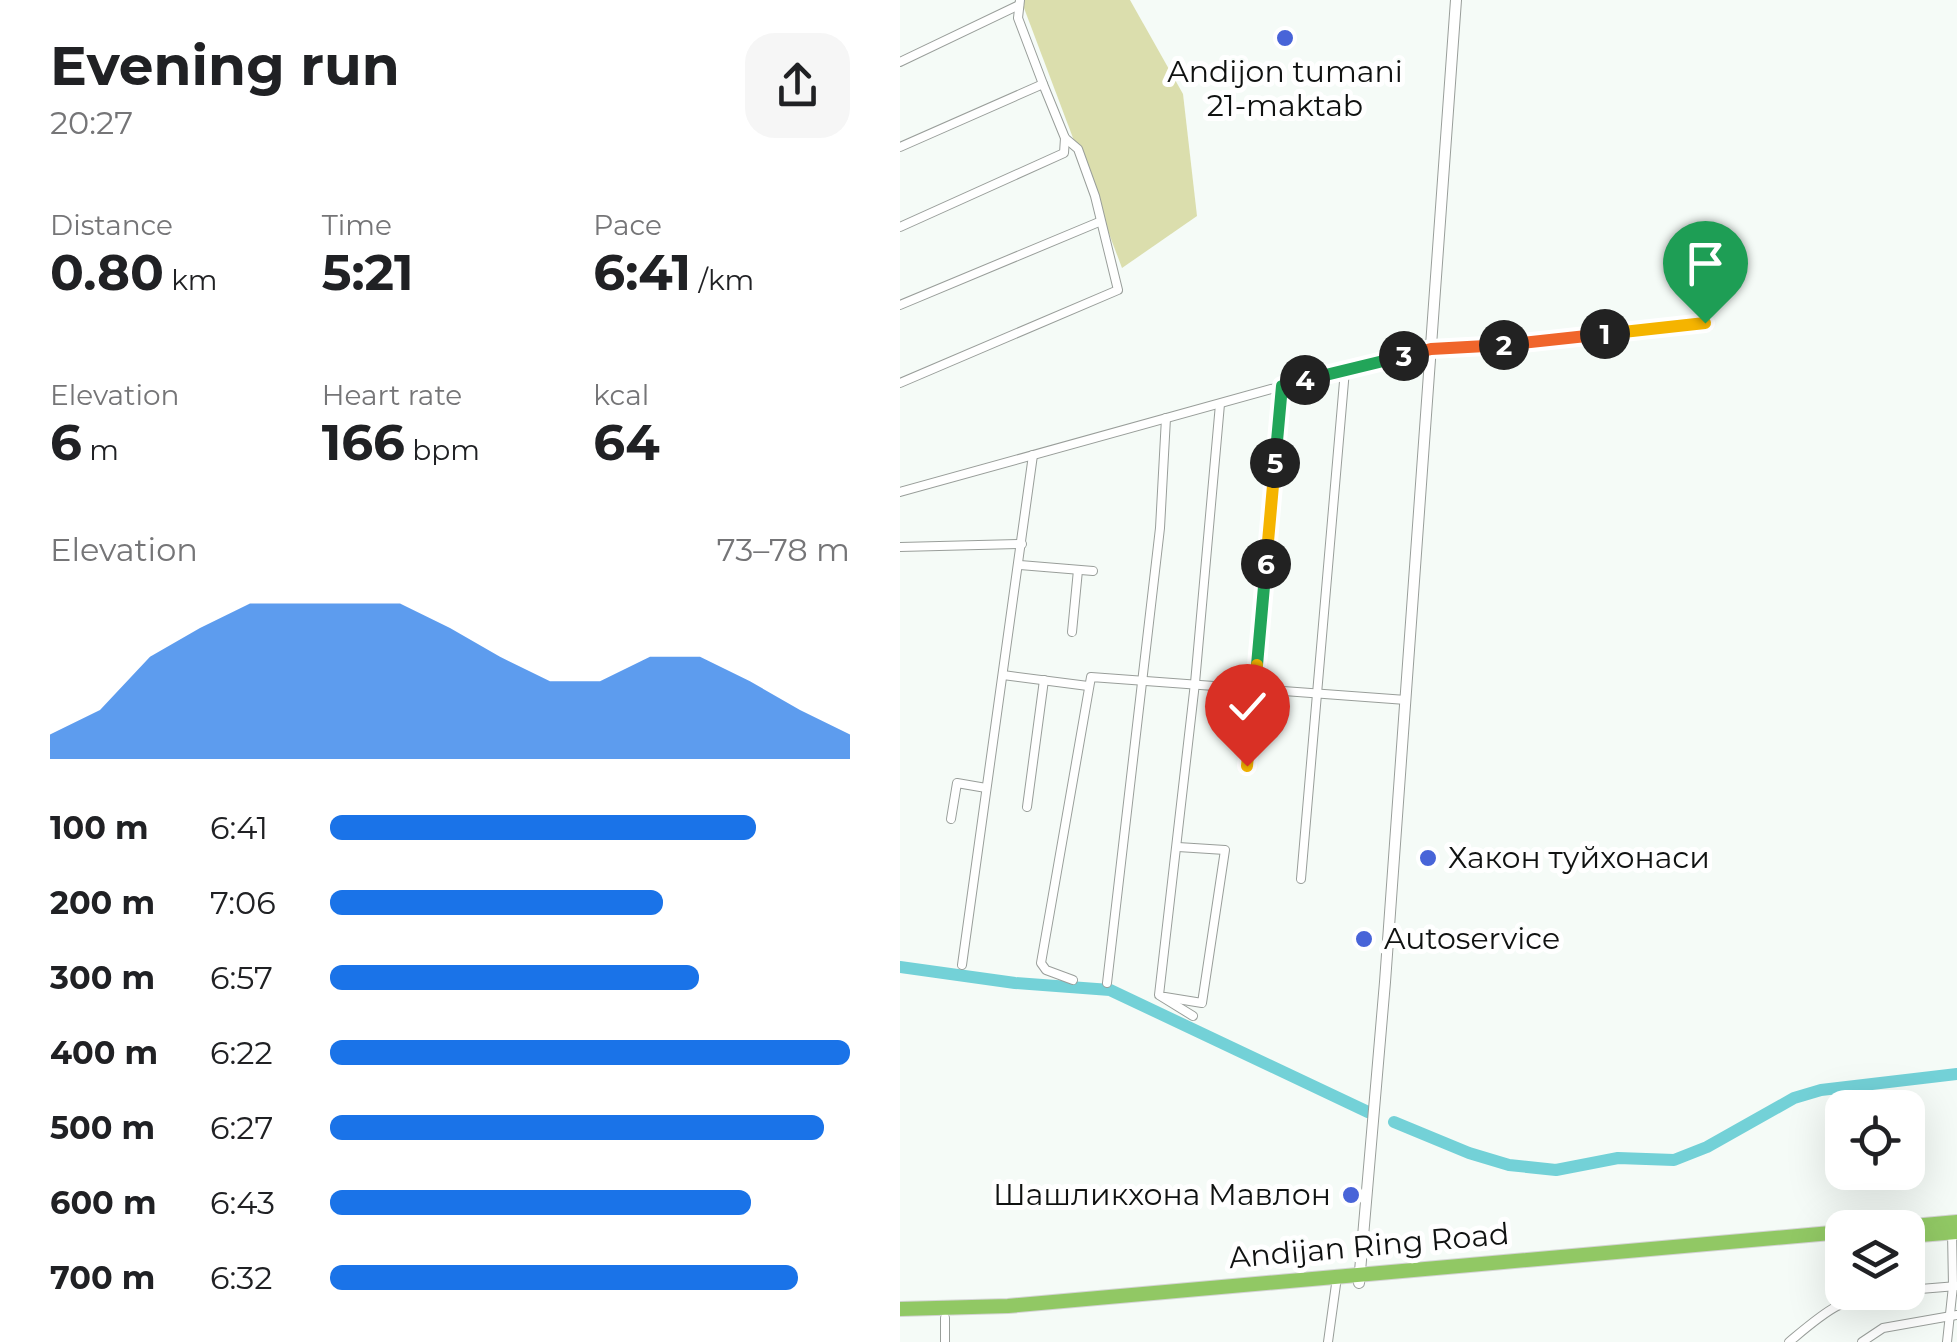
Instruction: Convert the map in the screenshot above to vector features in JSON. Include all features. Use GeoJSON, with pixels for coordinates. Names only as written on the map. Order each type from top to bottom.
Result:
{"type":"FeatureCollection","features":[{"type":"Feature","properties":{"kind":"highway"},"geometry":{"type":"LineString","coordinates":[[1925,1228],[1956,1228]]}},
{"type":"Feature","properties":{"kind":"highway"},"geometry":{"type":"LineString","coordinates":[[1925,1233],[1956,1228]]}},
{"type":"Feature","properties":{"kind":"highway","name":"Andijan Ring Road"},"geometry":{"type":"LineString","coordinates":[[900,1319],[944,1318],[1825,1234]]}},
{"type":"Feature","properties":{"kind":"highway","name":"Andijan Ring Road"},"geometry":{"type":"LineString","coordinates":[[1358,1279],[1825,1242]]}},
{"type":"Feature","properties":{"kind":"highway","name":"Andijan Ring Road"},"geometry":{"type":"LineString","coordinates":[[900,1309],[1008,1306],[1336,1281]]}},
{"type":"Feature","properties":{"kind":"main road"},"geometry":{"type":"LineString","coordinates":[[1358,1279],[1406,700],[1456,0]]}},
{"type":"Feature","properties":{"kind":"street"},"geometry":{"type":"LineString","coordinates":[[900,62],[1020,2]]}},
{"type":"Feature","properties":{"kind":"street"},"geometry":{"type":"LineString","coordinates":[[900,383],[1118,290],[1095,196],[1078,150],[1065,138],[1043,84],[1018,18],[1020,2]]}},
{"type":"Feature","properties":{"kind":"street"},"geometry":{"type":"LineString","coordinates":[[900,148],[1043,84]]}},
{"type":"Feature","properties":{"kind":"street"},"geometry":{"type":"LineString","coordinates":[[900,226],[1064,153],[1065,138]]}},
{"type":"Feature","properties":{"kind":"street"},"geometry":{"type":"LineString","coordinates":[[900,305],[1099,222]]}},
{"type":"Feature","properties":{"kind":"street"},"geometry":{"type":"LineString","coordinates":[[900,492],[1282,386],[1431,349],[1705,323]]}},
{"type":"Feature","properties":{"kind":"street"},"geometry":{"type":"LineString","coordinates":[[1301,879],[1345,370]]}},
{"type":"Feature","properties":{"kind":"street"},"geometry":{"type":"LineString","coordinates":[[1247,766],[1282,386]]}},
{"type":"Feature","properties":{"kind":"street"},"geometry":{"type":"LineString","coordinates":[[1160,996],[1195,682],[1220,404]]}},
{"type":"Feature","properties":{"kind":"street"},"geometry":{"type":"LineString","coordinates":[[1107,983],[1160,528],[1166,418]]}},
{"type":"Feature","properties":{"kind":"street"},"geometry":{"type":"LineString","coordinates":[[962,965],[1033,455]]}},
{"type":"Feature","properties":{"kind":"street"},"geometry":{"type":"LineString","coordinates":[[900,547],[1022,544]]}},
{"type":"Feature","properties":{"kind":"street"},"geometry":{"type":"LineString","coordinates":[[1020,564],[1093,572]]}},
{"type":"Feature","properties":{"kind":"street"},"geometry":{"type":"LineString","coordinates":[[1072,632],[1078,570]]}},
{"type":"Feature","properties":{"kind":"street"},"geometry":{"type":"LineString","coordinates":[[1003,674],[1088,686]]}},
{"type":"Feature","properties":{"kind":"street"},"geometry":{"type":"LineString","coordinates":[[1073,980],[1046,970],[1041,962],[1091,677],[1406,700]]}},
{"type":"Feature","properties":{"kind":"street"},"geometry":{"type":"LineString","coordinates":[[1028,807],[1044,680]]}},
{"type":"Feature","properties":{"kind":"street"},"geometry":{"type":"LineString","coordinates":[[952,819],[957,784],[986,788]]}},
{"type":"Feature","properties":{"kind":"street"},"geometry":{"type":"LineString","coordinates":[[1160,996],[1202,1003],[1225,850],[1178,847]]}},
{"type":"Feature","properties":{"kind":"street"},"geometry":{"type":"LineString","coordinates":[[1160,996],[1193,1016]]}},
{"type":"Feature","properties":{"kind":"street"},"geometry":{"type":"LineString","coordinates":[[1951,1336],[1956,1228]]}},
{"type":"Feature","properties":{"kind":"street"},"geometry":{"type":"LineString","coordinates":[[1328,1342],[1336,1281]]}},
{"type":"Feature","properties":{"kind":"street"},"geometry":{"type":"LineString","coordinates":[[1925,1289],[1955,1286]]}},
{"type":"Feature","properties":{"kind":"street"},"geometry":{"type":"LineString","coordinates":[[1789,1342],[1829,1310]]}},
{"type":"Feature","properties":{"kind":"street"},"geometry":{"type":"LineString","coordinates":[[1862,1342],[1883,1328],[1954,1315]]}},
{"type":"Feature","properties":{"kind":"street"},"geometry":{"type":"LineString","coordinates":[[944,1318],[946,1342]]}},
{"type":"Feature","properties":{"kind":"green space"},"geometry":{"type":"Polygon","coordinates":[[[1024,0],[1130,0],[1183,94],[1197,216],[1122,268],[1024,8],[1024,0]]]}},
{"type":"Feature","properties":{"kind":"waterway"},"geometry":{"type":"LineString","coordinates":[[900,967],[1015,983],[1110,990],[1368,1112]]}},
{"type":"Feature","properties":{"kind":"waterway"},"geometry":{"type":"LineString","coordinates":[[1394,1122],[1509,1165],[1556,1170],[1618,1158],[1674,1160],[1707,1147],[1794,1098],[1821,1090],[1957,1074]]}},
{"type":"Feature","properties":{"kind":"place","name":"Andijon tumani 21-maktab"},"geometry":{"type":"Point","coordinates":[1285,38]}},
{"type":"Feature","properties":{"kind":"place","name":"Хакон туйхонаси"},"geometry":{"type":"Point","coordinates":[1428,858]}},
{"type":"Feature","properties":{"kind":"place","name":"Autoservice"},"geometry":{"type":"Point","coordinates":[1364,939]}},
{"type":"Feature","properties":{"kind":"place","name":"Шашликхона Мавлон"},"geometry":{"type":"Point","coordinates":[1351,1195]}},
{"type":"Feature","properties":{"kind":"route"},"geometry":{"type":"LineString","coordinates":[[1247,766],[1282,386],[1431,349],[1705,323]]}}]}
